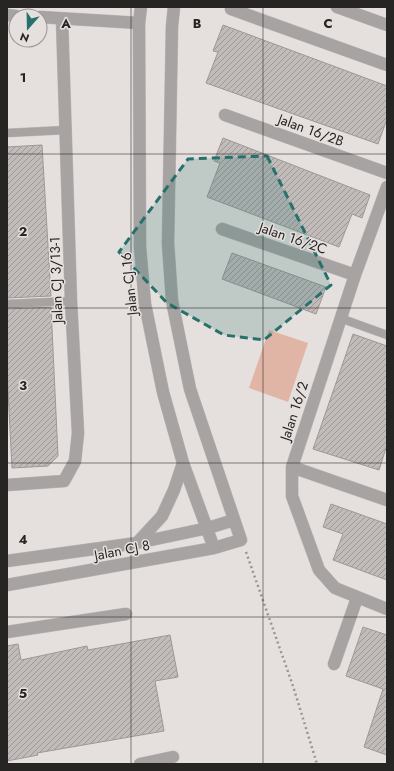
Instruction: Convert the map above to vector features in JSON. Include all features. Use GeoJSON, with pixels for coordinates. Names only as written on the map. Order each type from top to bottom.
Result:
{"type":"FeatureCollection","features":[{"type":"Feature","properties":{"kind":"street","name":"Jalan CJ 16"},"geometry":{"type":"LineString","coordinates":[[141,7],[139,23],[140,247],[145,304],[163,392],[183,463],[208,528],[214,548]]}},
{"type":"Feature","properties":{"kind":"street"},"geometry":{"type":"LineString","coordinates":[[174,7],[172,26],[168,243],[172,301],[190,389],[242,540]]}},
{"type":"Feature","properties":{"kind":"street"},"geometry":{"type":"LineString","coordinates":[[337,7],[387,25]]}},
{"type":"Feature","properties":{"kind":"street"},"geometry":{"type":"LineString","coordinates":[[231,8],[387,65]]}},
{"type":"Feature","properties":{"kind":"street"},"geometry":{"type":"LineString","coordinates":[[48,18],[139,23]]}},
{"type":"Feature","properties":{"kind":"street","name":"Jalan CJ 3/13-1"},"geometry":{"type":"LineString","coordinates":[[7,485],[64,481],[75,461],[78,433],[71,301],[62,19]]}},
{"type":"Feature","properties":{"kind":"street","name":"Jalan 16/2B"},"geometry":{"type":"LineString","coordinates":[[225,115],[387,173]]}},
{"type":"Feature","properties":{"kind":"street","name":"Jalan 16/2"},"geometry":{"type":"LineString","coordinates":[[387,187],[385,200],[355,275],[340,318],[292,467],[292,496],[319,570],[335,588],[387,609]]}},
{"type":"Feature","properties":{"kind":"street","name":"Jalan 16/2C"},"geometry":{"type":"LineString","coordinates":[[222,229],[355,275]]}},
{"type":"Feature","properties":{"kind":"street"},"geometry":{"type":"LineString","coordinates":[[137,543],[162,516],[174,490],[183,463]]}},
{"type":"Feature","properties":{"kind":"street"},"geometry":{"type":"LineString","coordinates":[[292,467],[387,500]]}},
{"type":"Feature","properties":{"kind":"street","name":"Jalan CJ 8"},"geometry":{"type":"LineString","coordinates":[[7,561],[137,543],[208,528],[234,520]]}},
{"type":"Feature","properties":{"kind":"street","name":"Jalan CJ 8"},"geometry":{"type":"LineString","coordinates":[[7,585],[214,548],[242,540]]}},
{"type":"Feature","properties":{"kind":"street"},"geometry":{"type":"LineString","coordinates":[[334,664],[357,598]]}},
{"type":"Feature","properties":{"kind":"street"},"geometry":{"type":"LineString","coordinates":[[7,632],[126,614]]}},
{"type":"Feature","properties":{"kind":"street"},"geometry":{"type":"LineString","coordinates":[[140,764],[173,757]]}},
{"type":"Feature","properties":{"kind":"lane"},"geometry":{"type":"LineString","coordinates":[[7,133],[66,130]]}},
{"type":"Feature","properties":{"kind":"lane"},"geometry":{"type":"LineString","coordinates":[[7,304],[71,301]]}},
{"type":"Feature","properties":{"kind":"lane"},"geometry":{"type":"LineString","coordinates":[[340,318],[387,335]]}},
{"type":"Feature","properties":{"kind":"path"},"geometry":{"type":"LineString","coordinates":[[242,540],[293,686],[317,764]]}},
{"type":"Feature","properties":{"kind":"highlighted area"},"geometry":{"type":"Polygon","coordinates":[[[267,156],[331,285],[264,340],[224,335],[167,303],[119,252],[188,159],[267,156]]]}},
{"type":"Feature","properties":{"kind":"shaded area"},"geometry":{"type":"Polygon","coordinates":[[[269,330],[308,343],[288,402],[249,388],[269,330]]]}},
{"type":"Feature","properties":{"kind":"building"},"geometry":{"type":"Polygon","coordinates":[[[223,25],[387,86],[387,119],[378,144],[206,83],[218,52],[213,51],[223,25]]]}},
{"type":"Feature","properties":{"kind":"building"},"geometry":{"type":"Polygon","coordinates":[[[223,138],[370,195],[362,218],[352,214],[339,247],[207,197],[220,163],[214,161],[223,138]]]}},
{"type":"Feature","properties":{"kind":"building"},"geometry":{"type":"Polygon","coordinates":[[[42,145],[51,296],[7,298],[7,147],[42,145]]]}},
{"type":"Feature","properties":{"kind":"building"},"geometry":{"type":"Polygon","coordinates":[[[232,253],[326,287],[316,314],[222,279],[232,253]]]}},
{"type":"Feature","properties":{"kind":"building"},"geometry":{"type":"Polygon","coordinates":[[[51,307],[58,456],[48,466],[12,468],[7,372],[7,309],[51,307]]]}},
{"type":"Feature","properties":{"kind":"building"},"geometry":{"type":"Polygon","coordinates":[[[353,334],[387,346],[387,445],[379,470],[313,449],[353,334]]]}},
{"type":"Feature","properties":{"kind":"building"},"geometry":{"type":"Polygon","coordinates":[[[331,504],[387,524],[387,580],[333,560],[343,534],[323,527],[331,504]]]}},
{"type":"Feature","properties":{"kind":"building"},"geometry":{"type":"Polygon","coordinates":[[[363,627],[387,635],[387,755],[364,747],[383,689],[346,676],[363,627]]]}},
{"type":"Feature","properties":{"kind":"building"},"geometry":{"type":"Polygon","coordinates":[[[170,635],[178,677],[155,681],[164,731],[37,753],[38,755],[7,761],[7,646],[18,644],[21,660],[87,646],[88,650],[170,635]]]}}]}
